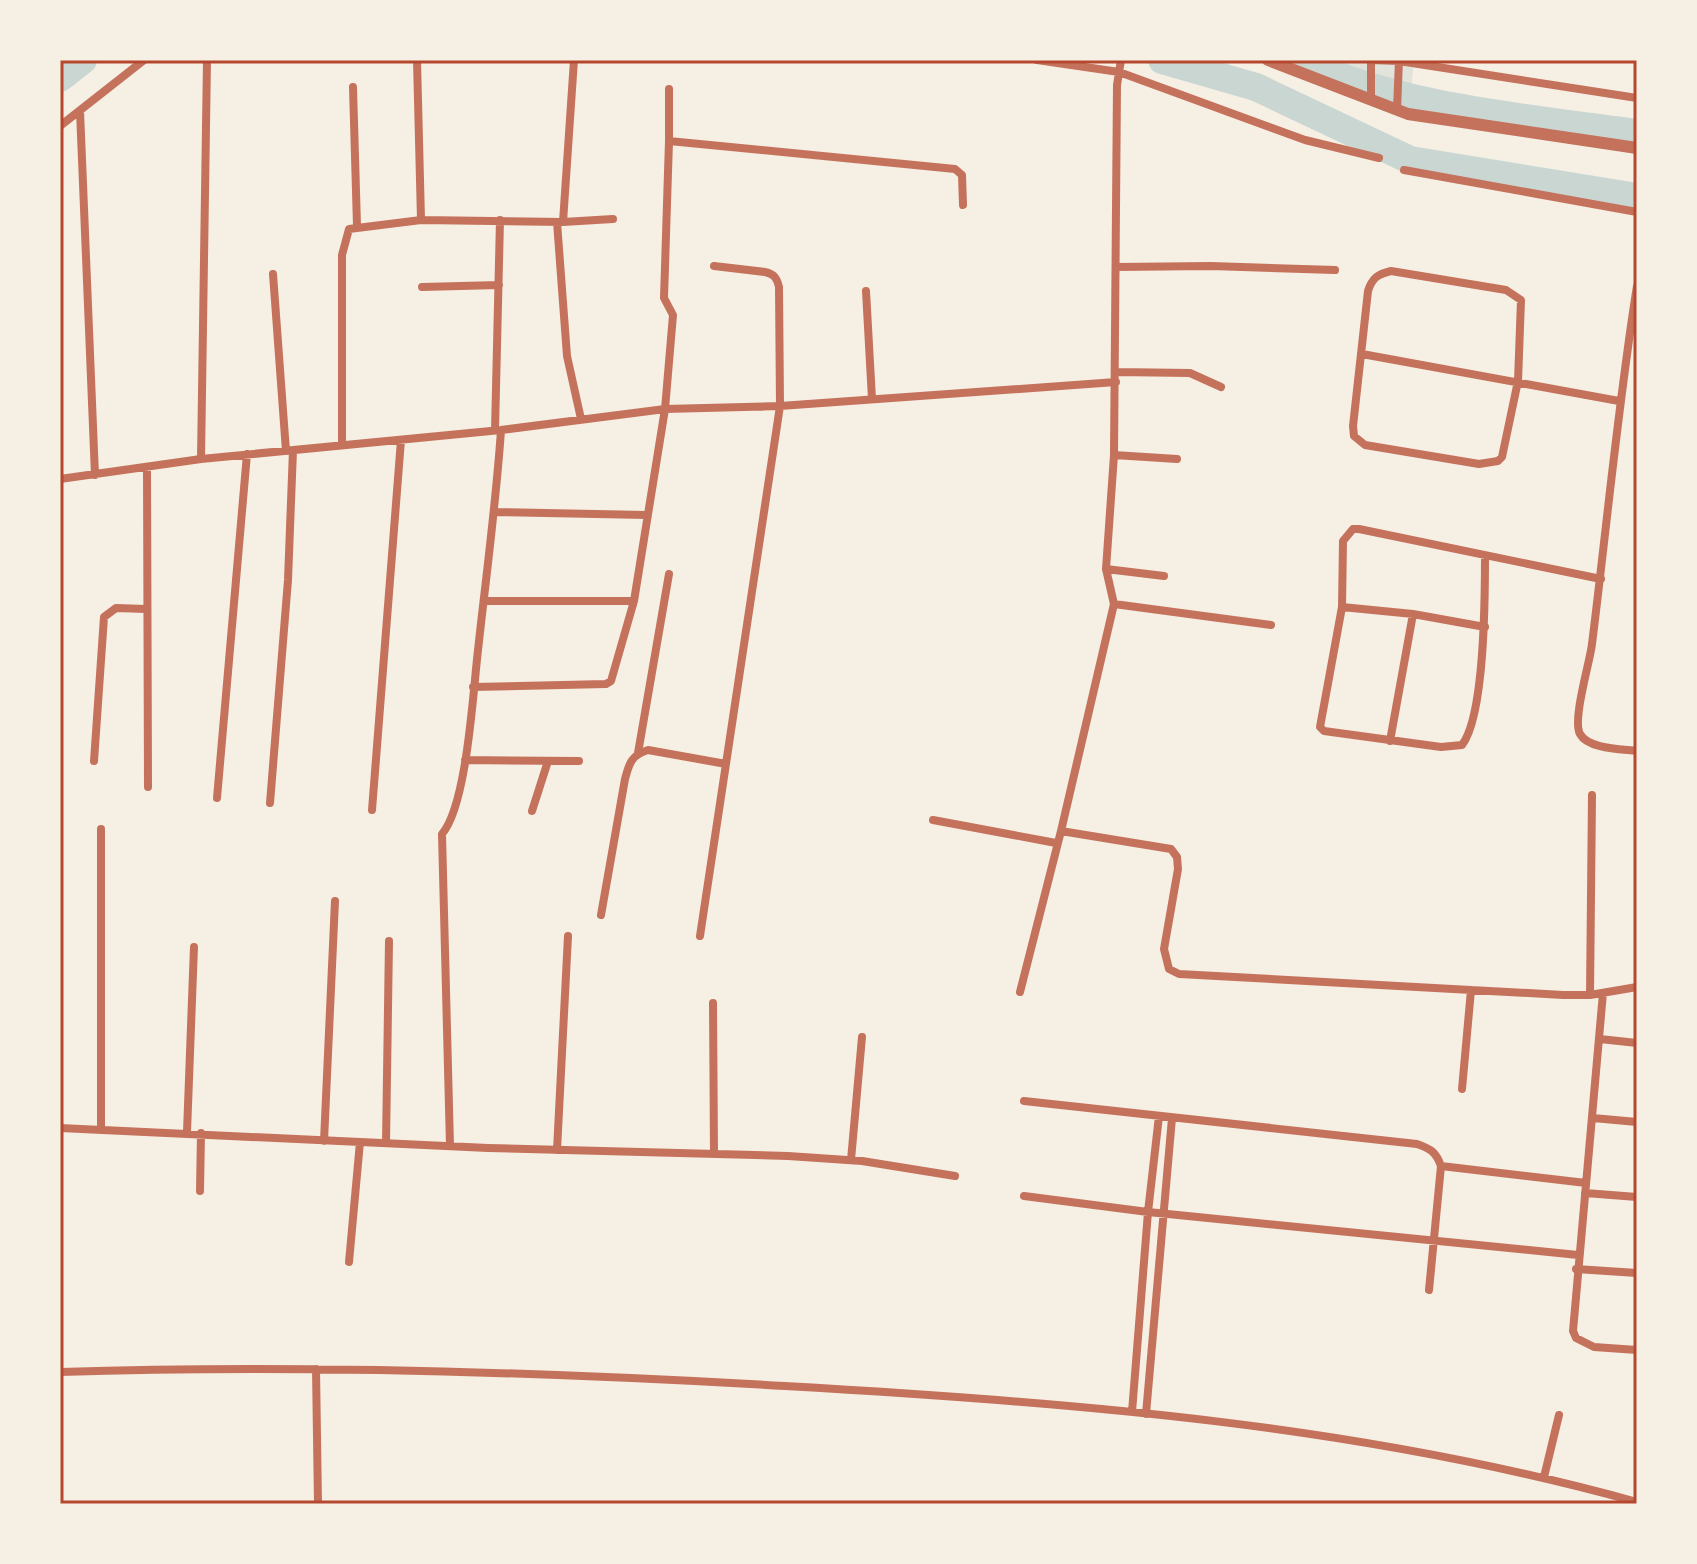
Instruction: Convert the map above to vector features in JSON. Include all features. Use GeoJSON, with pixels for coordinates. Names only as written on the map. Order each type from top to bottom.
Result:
{"type":"FeatureCollection","features":[{"type":"Feature","properties":{"kind":"street"},"geometry":{"type":"LineString","coordinates":[[60,126],[144,60]]}},
{"type":"Feature","properties":{"kind":"street"},"geometry":{"type":"LineString","coordinates":[[201,459],[207,60]]}},
{"type":"Feature","properties":{"kind":"street"},"geometry":{"type":"LineString","coordinates":[[417,60],[421,220]]}},
{"type":"Feature","properties":{"kind":"street"},"geometry":{"type":"LineString","coordinates":[[574,60],[560,222],[567,356],[581,419]]}},
{"type":"Feature","properties":{"kind":"street"},"geometry":{"type":"LineString","coordinates":[[1037,60],[1119,72],[1279,132],[1379,158]]}},
{"type":"Feature","properties":{"kind":"street"},"geometry":{"type":"LineString","coordinates":[[1020,992],[1114,604],[1106,569],[1114,455],[1121,60]]}},
{"type":"Feature","properties":{"kind":"street"},"geometry":{"type":"LineString","coordinates":[[1268,60],[1398,105],[1495,128],[1637,148]]}},
{"type":"Feature","properties":{"kind":"street"},"geometry":{"type":"LineString","coordinates":[[1372,97],[1371,60],[1399,60],[1637,98]]}},
{"type":"Feature","properties":{"kind":"street"},"geometry":{"type":"LineString","coordinates":[[1398,105],[1399,60]]}},
{"type":"Feature","properties":{"kind":"street"},"geometry":{"type":"LineString","coordinates":[[353,87],[357,226]]}},
{"type":"Feature","properties":{"kind":"street"},"geometry":{"type":"LineString","coordinates":[[473,687],[606,684],[611,681],[634,601],[665,409],[673,315],[664,298],[669,89]]}},
{"type":"Feature","properties":{"kind":"street"},"geometry":{"type":"LineString","coordinates":[[80,111],[95,475]]}},
{"type":"Feature","properties":{"kind":"street"},"geometry":{"type":"LineString","coordinates":[[669,141],[955,169],[962,175],[963,205]]}},
{"type":"Feature","properties":{"kind":"street"},"geometry":{"type":"LineString","coordinates":[[1404,170],[1637,212]]}},
{"type":"Feature","properties":{"kind":"street"},"geometry":{"type":"LineString","coordinates":[[342,445],[342,255],[349,229],[421,220],[560,222],[613,219]]}},
{"type":"Feature","properties":{"kind":"street"},"geometry":{"type":"LineString","coordinates":[[450,1146],[442,834],[451,823],[465,760],[496,512],[500,220]]}},
{"type":"Feature","properties":{"kind":"street"},"geometry":{"type":"LineString","coordinates":[[700,936],[780,406],[777,278],[765,272],[714,266]]}},
{"type":"Feature","properties":{"kind":"street"},"geometry":{"type":"LineString","coordinates":[[1116,267],[1335,270]]}},
{"type":"Feature","properties":{"kind":"street"},"geometry":{"type":"LineString","coordinates":[[1391,271],[1506,290],[1521,300],[1518,381],[1505,446],[1498,461],[1479,464],[1365,445],[1354,436],[1353,426],[1371,281],[1391,271]]}},
{"type":"Feature","properties":{"kind":"street"},"geometry":{"type":"LineString","coordinates":[[270,803],[288,580],[289,450],[273,274]]}},
{"type":"Feature","properties":{"kind":"street"},"geometry":{"type":"LineString","coordinates":[[422,287],[499,285]]}},
{"type":"Feature","properties":{"kind":"street"},"geometry":{"type":"LineString","coordinates":[[1637,286],[1619,401],[1601,579],[1578,723],[1580,734],[1589,742],[1637,751]]}},
{"type":"Feature","properties":{"kind":"street"},"geometry":{"type":"LineString","coordinates":[[866,291],[872,399]]}},
{"type":"Feature","properties":{"kind":"street"},"geometry":{"type":"LineString","coordinates":[[1362,354],[1619,401]]}},
{"type":"Feature","properties":{"kind":"street"},"geometry":{"type":"LineString","coordinates":[[60,479],[201,459],[498,430],[665,409],[780,406],[1190,373],[1221,387]]}},
{"type":"Feature","properties":{"kind":"street"},"geometry":{"type":"LineString","coordinates":[[372,810],[401,440]]}},
{"type":"Feature","properties":{"kind":"street"},"geometry":{"type":"LineString","coordinates":[[217,798],[247,454]]}},
{"type":"Feature","properties":{"kind":"street"},"geometry":{"type":"LineString","coordinates":[[1114,455],[1177,459]]}},
{"type":"Feature","properties":{"kind":"street"},"geometry":{"type":"LineString","coordinates":[[147,467],[148,787]]}},
{"type":"Feature","properties":{"kind":"street"},"geometry":{"type":"LineString","coordinates":[[496,512],[646,515]]}},
{"type":"Feature","properties":{"kind":"street"},"geometry":{"type":"LineString","coordinates":[[1485,555],[1485,627],[1473,718],[1468,737],[1462,745],[1441,747],[1324,731],[1320,727],[1342,607],[1343,541],[1353,529],[1485,555],[1601,579]]}},
{"type":"Feature","properties":{"kind":"street"},"geometry":{"type":"LineString","coordinates":[[1106,569],[1164,576]]}},
{"type":"Feature","properties":{"kind":"street"},"geometry":{"type":"LineString","coordinates":[[638,753],[669,574]]}},
{"type":"Feature","properties":{"kind":"street"},"geometry":{"type":"LineString","coordinates":[[484,601],[634,601]]}},
{"type":"Feature","properties":{"kind":"street"},"geometry":{"type":"LineString","coordinates":[[1114,604],[1271,625]]}},
{"type":"Feature","properties":{"kind":"street"},"geometry":{"type":"LineString","coordinates":[[1342,607],[1413,614],[1485,627]]}},
{"type":"Feature","properties":{"kind":"street"},"geometry":{"type":"LineString","coordinates":[[94,761],[104,617],[116,608],[146,609]]}},
{"type":"Feature","properties":{"kind":"street"},"geometry":{"type":"LineString","coordinates":[[1390,741],[1413,614]]}},
{"type":"Feature","properties":{"kind":"street"},"geometry":{"type":"LineString","coordinates":[[601,915],[631,759],[648,750],[726,764]]}},
{"type":"Feature","properties":{"kind":"street"},"geometry":{"type":"LineString","coordinates":[[465,760],[579,761]]}},
{"type":"Feature","properties":{"kind":"street"},"geometry":{"type":"LineString","coordinates":[[532,811],[548,761]]}},
{"type":"Feature","properties":{"kind":"street"},"geometry":{"type":"LineString","coordinates":[[1590,995],[1592,795]]}},
{"type":"Feature","properties":{"kind":"street"},"geometry":{"type":"LineString","coordinates":[[933,820],[1056,843]]}},
{"type":"Feature","properties":{"kind":"street"},"geometry":{"type":"LineString","coordinates":[[101,829],[101,1128]]}},
{"type":"Feature","properties":{"kind":"street"},"geometry":{"type":"LineString","coordinates":[[1061,831],[1171,849],[1177,857],[1178,869],[1164,949],[1169,969],[1179,974],[1228,979],[1590,995],[1637,987]]}},
{"type":"Feature","properties":{"kind":"street"},"geometry":{"type":"LineString","coordinates":[[324,1141],[335,901]]}},
{"type":"Feature","properties":{"kind":"street"},"geometry":{"type":"LineString","coordinates":[[557,1150],[568,936]]}},
{"type":"Feature","properties":{"kind":"street"},"geometry":{"type":"LineString","coordinates":[[386,1143],[389,941]]}},
{"type":"Feature","properties":{"kind":"street"},"geometry":{"type":"LineString","coordinates":[[187,1132],[194,947]]}},
{"type":"Feature","properties":{"kind":"street"},"geometry":{"type":"LineString","coordinates":[[1462,1089],[1471,990]]}},
{"type":"Feature","properties":{"kind":"street"},"geometry":{"type":"LineString","coordinates":[[1603,993],[1572,1323],[1576,1338],[1594,1347],[1637,1350]]}},
{"type":"Feature","properties":{"kind":"street"},"geometry":{"type":"LineString","coordinates":[[713,1003],[714,1153]]}},
{"type":"Feature","properties":{"kind":"street"},"geometry":{"type":"LineString","coordinates":[[851,1160],[862,1037]]}},
{"type":"Feature","properties":{"kind":"street"},"geometry":{"type":"LineString","coordinates":[[1600,1039],[1637,1043]]}},
{"type":"Feature","properties":{"kind":"street"},"geometry":{"type":"LineString","coordinates":[[1024,1101],[1417,1144],[1434,1151],[1441,1166],[1431,1242],[1429,1290]]}},
{"type":"Feature","properties":{"kind":"street"},"geometry":{"type":"LineString","coordinates":[[1132,1412],[1159,1116]]}},
{"type":"Feature","properties":{"kind":"street"},"geometry":{"type":"LineString","coordinates":[[1146,1414],[1172,1118]]}},
{"type":"Feature","properties":{"kind":"street"},"geometry":{"type":"LineString","coordinates":[[1593,1118],[1637,1122]]}},
{"type":"Feature","properties":{"kind":"street"},"geometry":{"type":"LineString","coordinates":[[60,1128],[851,1160],[955,1176]]}},
{"type":"Feature","properties":{"kind":"street"},"geometry":{"type":"LineString","coordinates":[[200,1191],[201,1133]]}},
{"type":"Feature","properties":{"kind":"street"},"geometry":{"type":"LineString","coordinates":[[349,1262],[360,1142]]}},
{"type":"Feature","properties":{"kind":"street"},"geometry":{"type":"LineString","coordinates":[[1441,1166],[1637,1197]]}},
{"type":"Feature","properties":{"kind":"street"},"geometry":{"type":"LineString","coordinates":[[1024,1196],[1148,1212],[1578,1255]]}},
{"type":"Feature","properties":{"kind":"street"},"geometry":{"type":"LineString","coordinates":[[1576,1269],[1637,1273]]}},
{"type":"Feature","properties":{"kind":"street"},"geometry":{"type":"LineString","coordinates":[[60,1372],[172,1368],[316,1369],[630,1377],[885,1391],[1132,1412],[1350,1439],[1431,1452],[1637,1502]]}},
{"type":"Feature","properties":{"kind":"street"},"geometry":{"type":"LineString","coordinates":[[316,1369],[318,1504]]}},
{"type":"Feature","properties":{"kind":"street"},"geometry":{"type":"LineString","coordinates":[[1544,1477],[1559,1415]]}},
{"type":"Feature","properties":{"kind":"shaded area"},"geometry":{"type":"Polygon","coordinates":[[[1318,60],[1414,60],[1409,112],[1307,73],[1318,60]]]}},
{"type":"Feature","properties":{"kind":"waterway"},"geometry":{"type":"LineString","coordinates":[[60,78],[83,60]]}},
{"type":"Feature","properties":{"kind":"waterway"},"geometry":{"type":"LineString","coordinates":[[1162,60],[1256,87],[1410,160],[1637,197]]}},
{"type":"Feature","properties":{"kind":"waterway"},"geometry":{"type":"LineString","coordinates":[[1300,60],[1340,77],[1423,100],[1508,116],[1637,133]]}}]}
